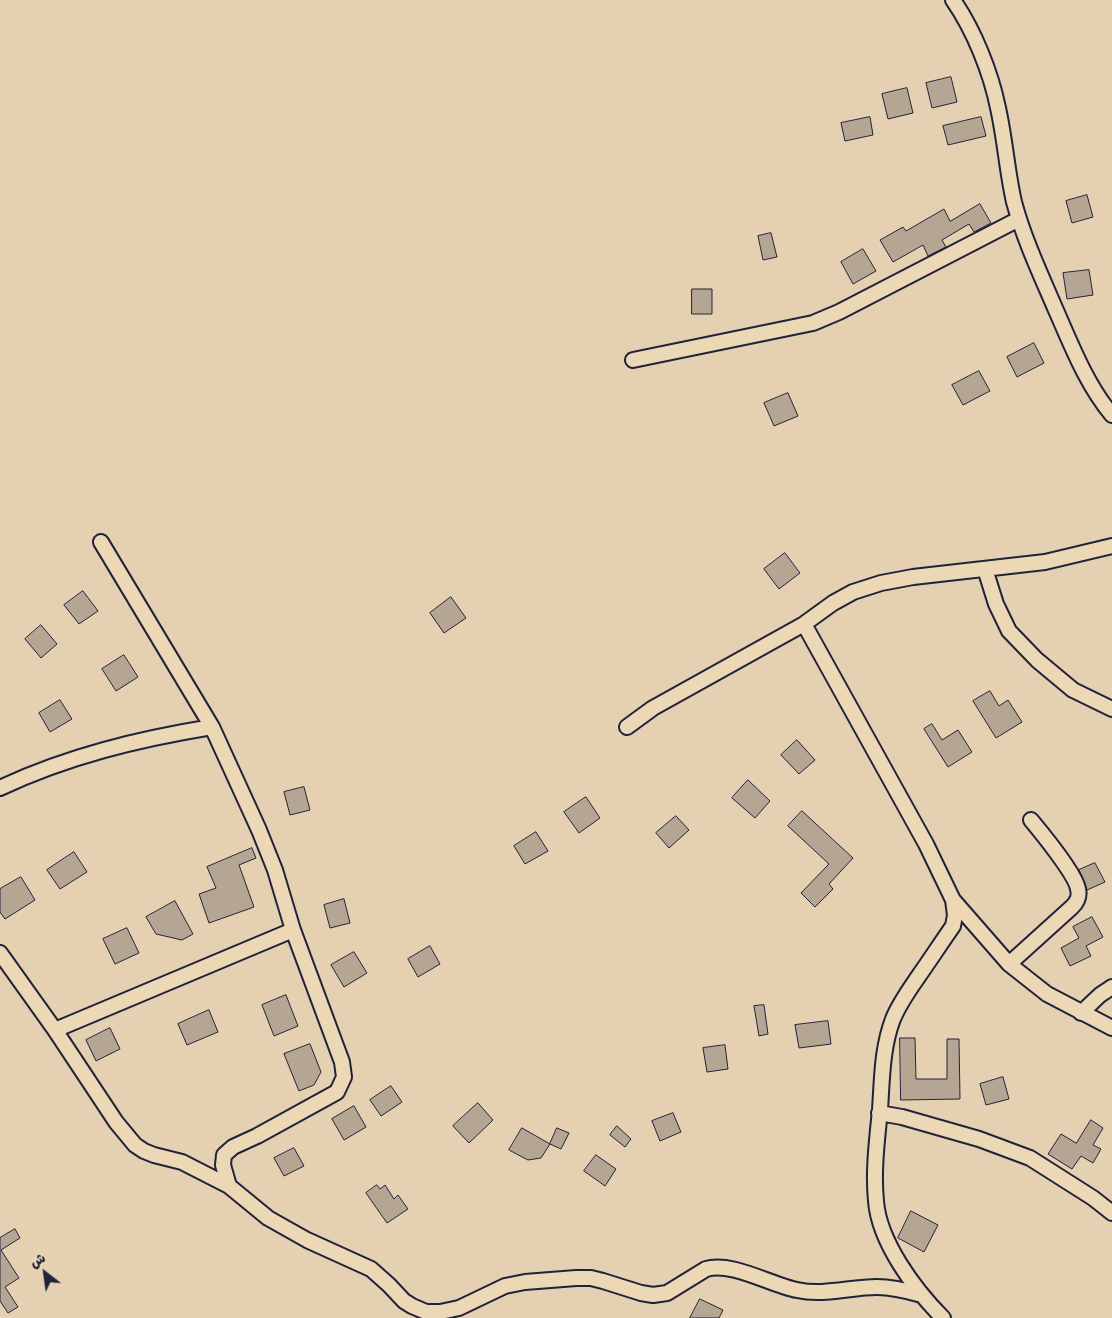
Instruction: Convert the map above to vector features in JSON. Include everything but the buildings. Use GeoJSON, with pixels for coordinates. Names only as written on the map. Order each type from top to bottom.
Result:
{"type":"FeatureCollection","features":[{"type":"Feature","properties":{"kind":"street"},"geometry":{"type":"LineString","coordinates":[[953,0],[975,41],[990,75],[1019,219],[1035,261],[1081,367],[1112,415]]}},
{"type":"Feature","properties":{"kind":"street"},"geometry":{"type":"LineString","coordinates":[[633,360],[813,323],[839,312],[1019,219]]}},
{"type":"Feature","properties":{"kind":"street"},"geometry":{"type":"LineString","coordinates":[[101,542],[212,727],[275,870],[293,930],[342,1062],[344,1077],[337,1092],[257,1136],[232,1147],[224,1155],[223,1165],[229,1186]]}},
{"type":"Feature","properties":{"kind":"street"},"geometry":{"type":"LineString","coordinates":[[627,727],[653,708],[804,624],[833,603],[853,592],[922,576],[1046,562],[1112,546]]}},
{"type":"Feature","properties":{"kind":"street"},"geometry":{"type":"LineString","coordinates":[[985,569],[1003,620],[1013,635],[1037,660],[1073,690],[1112,709]]}},
{"type":"Feature","properties":{"kind":"street"},"geometry":{"type":"LineString","coordinates":[[804,624],[926,844],[954,900],[1009,964],[1047,994],[1112,1028]]}},
{"type":"Feature","properties":{"kind":"street"},"geometry":{"type":"LineString","coordinates":[[0,788],[59,764],[110,747],[158,736],[212,727]]}},
{"type":"Feature","properties":{"kind":"street"},"geometry":{"type":"LineString","coordinates":[[1009,964],[1072,907],[1078,897],[1077,884],[1030,820]]}},
{"type":"Feature","properties":{"kind":"street"},"geometry":{"type":"LineString","coordinates":[[943,1318],[922,1295],[890,1247],[878,1217],[875,1187],[879,1113],[886,1046],[894,1018],[907,994],[953,926],[955,916],[954,900]]}},
{"type":"Feature","properties":{"kind":"street"},"geometry":{"type":"LineString","coordinates":[[953,926],[972,923]]}},
{"type":"Feature","properties":{"kind":"street"},"geometry":{"type":"LineString","coordinates":[[55,1030],[293,930]]}},
{"type":"Feature","properties":{"kind":"street"},"geometry":{"type":"LineString","coordinates":[[0,953],[55,1030],[116,1122],[135,1145],[154,1155],[182,1162],[229,1186],[268,1218],[307,1240],[371,1269],[390,1284],[404,1301],[425,1315],[458,1308],[505,1286],[525,1282],[591,1278],[641,1293],[667,1293],[712,1267],[725,1267],[784,1287],[807,1292],[877,1287],[922,1295]]}},
{"type":"Feature","properties":{"kind":"street"},"geometry":{"type":"LineString","coordinates":[[1081,1013],[1100,995],[1112,987]]}},
{"type":"Feature","properties":{"kind":"street"},"geometry":{"type":"LineString","coordinates":[[879,1113],[935,1127],[1017,1152],[1042,1165],[1112,1213]]}}]}
